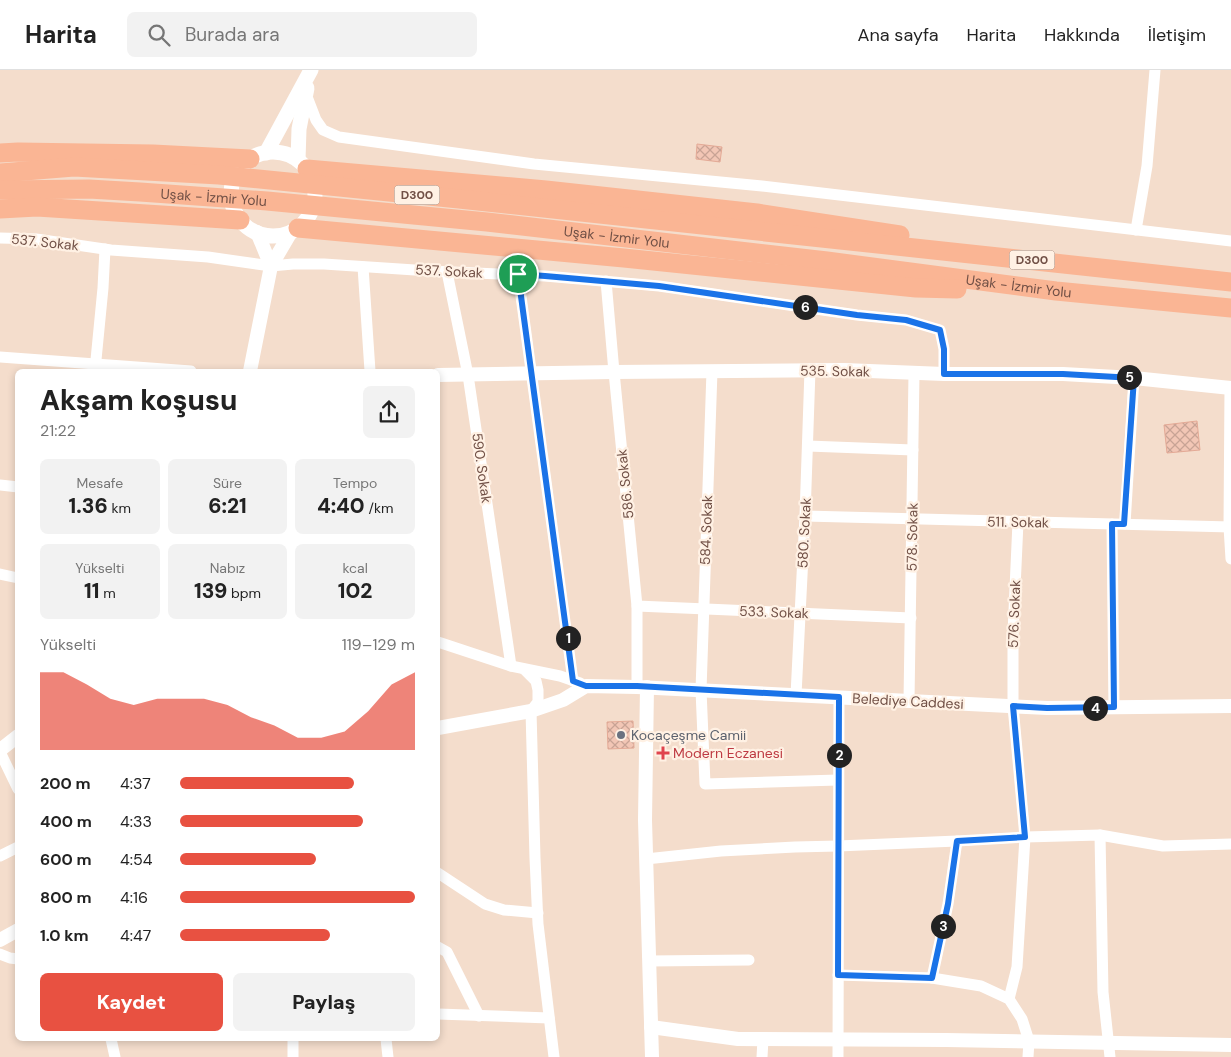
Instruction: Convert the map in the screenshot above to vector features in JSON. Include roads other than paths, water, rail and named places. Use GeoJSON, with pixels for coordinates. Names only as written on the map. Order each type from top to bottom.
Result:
{"type":"FeatureCollection","features":[{"type":"Feature","properties":{"kind":"highway"},"geometry":{"type":"LineString","coordinates":[[0,153],[258,156]]}},
{"type":"Feature","properties":{"kind":"highway"},"geometry":{"type":"LineString","coordinates":[[303,165],[757,213],[901,235],[974,254]]}},
{"type":"Feature","properties":{"kind":"highway","name":"Uşak - İzmir Yolu"},"geometry":{"type":"LineString","coordinates":[[0,173],[74,168],[219,175],[1231,282]]}},
{"type":"Feature","properties":{"kind":"highway","name":"Uşak - İzmir Yolu"},"geometry":{"type":"LineString","coordinates":[[0,190],[89,189],[140,192],[267,201],[487,222],[827,261],[1056,291],[1231,308]]}},
{"type":"Feature","properties":{"kind":"highway"},"geometry":{"type":"LineString","coordinates":[[0,209],[37,207],[240,220]]}},
{"type":"Feature","properties":{"kind":"highway"},"geometry":{"type":"LineString","coordinates":[[294,230],[624,258],[916,288],[1056,291]]}},
{"type":"Feature","properties":{"kind":"main road"},"geometry":{"type":"LineString","coordinates":[[303,165],[282,153],[258,156],[242,166],[235,176],[232,187],[234,210],[240,220],[257,232],[268,236],[280,236],[294,230],[307,218],[313,207],[316,194],[313,181],[303,165],[299,129],[310,72]]}},
{"type":"Feature","properties":{"kind":"main road"},"geometry":{"type":"LineString","coordinates":[[258,156],[310,72]]}},
{"type":"Feature","properties":{"kind":"street"},"geometry":{"type":"LineString","coordinates":[[1136,230],[1147,166],[1155,70]]}},
{"type":"Feature","properties":{"kind":"street"},"geometry":{"type":"LineString","coordinates":[[306,94],[316,120],[323,130],[338,137],[534,164],[762,186],[1231,241]]}},
{"type":"Feature","properties":{"kind":"street"},"geometry":{"type":"LineString","coordinates":[[250,369],[271,266],[294,230]]}},
{"type":"Feature","properties":{"kind":"street"},"geometry":{"type":"LineString","coordinates":[[257,232],[271,266]]}},
{"type":"Feature","properties":{"kind":"street","name":"537. Sokak"},"geometry":{"type":"LineString","coordinates":[[0,238],[36,239],[105,249],[208,257],[271,266],[324,264],[447,272],[518,274],[606,281],[659,286],[847,314],[906,320],[940,330],[944,349],[944,374]]}},
{"type":"Feature","properties":{"kind":"street"},"geometry":{"type":"LineString","coordinates":[[95,368],[105,249]]}},
{"type":"Feature","properties":{"kind":"street"},"geometry":{"type":"LineString","coordinates":[[363,267],[370,369]]}},
{"type":"Feature","properties":{"kind":"street","name":"590. Sokak"},"geometry":{"type":"LineString","coordinates":[[447,272],[468,375],[511,666]]}},
{"type":"Feature","properties":{"kind":"street"},"geometry":{"type":"LineString","coordinates":[[518,274],[580,683]]}},
{"type":"Feature","properties":{"kind":"street","name":"586. Sokak"},"geometry":{"type":"LineString","coordinates":[[606,281],[637,606],[642,687]]}},
{"type":"Feature","properties":{"kind":"street"},"geometry":{"type":"LineString","coordinates":[[0,357],[95,368],[127,369]]}},
{"type":"Feature","properties":{"kind":"street","name":"580. Sokak"},"geometry":{"type":"LineString","coordinates":[[796,695],[810,370]]}},
{"type":"Feature","properties":{"kind":"street","name":"535. Sokak"},"geometry":{"type":"LineString","coordinates":[[440,375],[844,370],[944,374],[1063,374],[1134,378],[1230,388]]}},
{"type":"Feature","properties":{"kind":"street","name":"584. Sokak"},"geometry":{"type":"LineString","coordinates":[[712,371],[701,690],[705,784],[838,780]]}},
{"type":"Feature","properties":{"kind":"street","name":"578. Sokak"},"geometry":{"type":"LineString","coordinates":[[909,701],[914,373]]}},
{"type":"Feature","properties":{"kind":"street"},"geometry":{"type":"LineString","coordinates":[[1124,524],[1134,378]]}},
{"type":"Feature","properties":{"kind":"street"},"geometry":{"type":"LineString","coordinates":[[1230,388],[1231,559]]}},
{"type":"Feature","properties":{"kind":"street"},"geometry":{"type":"LineString","coordinates":[[808,446],[914,450]]}},
{"type":"Feature","properties":{"kind":"street"},"geometry":{"type":"LineString","coordinates":[[0,485],[15,487]]}},
{"type":"Feature","properties":{"kind":"street","name":"511. Sokak"},"geometry":{"type":"LineString","coordinates":[[805,516],[1230,527]]}},
{"type":"Feature","properties":{"kind":"street","name":"576. Sokak"},"geometry":{"type":"LineString","coordinates":[[1009,999],[1017,967],[1025,837],[1013,706],[1013,633],[1018,522]]}},
{"type":"Feature","properties":{"kind":"street"},"geometry":{"type":"LineString","coordinates":[[1112,524],[1114,707]]}},
{"type":"Feature","properties":{"kind":"street"},"geometry":{"type":"LineString","coordinates":[[0,574],[15,577]]}},
{"type":"Feature","properties":{"kind":"street","name":"533. Sokak"},"geometry":{"type":"LineString","coordinates":[[637,606],[911,618]]}},
{"type":"Feature","properties":{"kind":"street"},"geometry":{"type":"LineString","coordinates":[[440,643],[511,666],[560,676],[580,683]]}},
{"type":"Feature","properties":{"kind":"street"},"geometry":{"type":"LineString","coordinates":[[524,669],[536,681],[538,690],[538,702],[531,711],[535,858],[538,913],[554,1057]]}},
{"type":"Feature","properties":{"kind":"street"},"geometry":{"type":"LineString","coordinates":[[440,728],[531,711],[563,700],[580,683]]}},
{"type":"Feature","properties":{"kind":"street","name":"Belediye Caddesi"},"geometry":{"type":"LineString","coordinates":[[580,683],[1047,708],[1231,706]]}},
{"type":"Feature","properties":{"kind":"street"},"geometry":{"type":"LineString","coordinates":[[642,687],[652,1057]]}},
{"type":"Feature","properties":{"kind":"street"},"geometry":{"type":"LineString","coordinates":[[838,1057],[839,697]]}},
{"type":"Feature","properties":{"kind":"street"},"geometry":{"type":"LineString","coordinates":[[15,738],[0,751],[15,783]]}},
{"type":"Feature","properties":{"kind":"street"},"geometry":{"type":"LineString","coordinates":[[646,859],[721,851],[795,847],[1100,835],[1163,846],[1231,844]]}},
{"type":"Feature","properties":{"kind":"street"},"geometry":{"type":"LineString","coordinates":[[1100,835],[1103,992],[1110,1057]]}},
{"type":"Feature","properties":{"kind":"street"},"geometry":{"type":"LineString","coordinates":[[932,978],[948,904],[957,841]]}},
{"type":"Feature","properties":{"kind":"street"},"geometry":{"type":"LineString","coordinates":[[0,856],[15,848]]}},
{"type":"Feature","properties":{"kind":"street"},"geometry":{"type":"LineString","coordinates":[[440,875],[485,904],[504,910],[538,913]]}},
{"type":"Feature","properties":{"kind":"street"},"geometry":{"type":"LineString","coordinates":[[0,940],[15,932]]}},
{"type":"Feature","properties":{"kind":"street"},"geometry":{"type":"LineString","coordinates":[[440,948],[447,952],[479,1016]]}},
{"type":"Feature","properties":{"kind":"street"},"geometry":{"type":"LineString","coordinates":[[0,954],[15,959]]}},
{"type":"Feature","properties":{"kind":"street"},"geometry":{"type":"LineString","coordinates":[[649,961],[749,960]]}},
{"type":"Feature","properties":{"kind":"street"},"geometry":{"type":"LineString","coordinates":[[838,975],[932,978],[981,986],[1009,999],[1022,1019],[1029,1041],[1028,1057]]}},
{"type":"Feature","properties":{"kind":"street"},"geometry":{"type":"LineString","coordinates":[[440,1014],[549,1018]]}},
{"type":"Feature","properties":{"kind":"street"},"geometry":{"type":"LineString","coordinates":[[651,1027],[738,1039],[1029,1041],[1231,1045]]}},
{"type":"Feature","properties":{"kind":"street"},"geometry":{"type":"LineString","coordinates":[[762,1057],[764,1039]]}},
{"type":"Feature","properties":{"kind":"street"},"geometry":{"type":"LineString","coordinates":[[111,1041],[115,1057]]}},
{"type":"Feature","properties":{"kind":"street"},"geometry":{"type":"LineString","coordinates":[[293,1041],[293,1057]]}},
{"type":"Feature","properties":{"kind":"street"},"geometry":{"type":"LineString","coordinates":[[386,1041],[388,1057]]}},
{"type":"Feature","properties":{"kind":"place","name":"Kocaçeşme Camii"},"geometry":{"type":"Point","coordinates":[621,735]}},
{"type":"Feature","properties":{"kind":"place","name":"Modern Eczanesi"},"geometry":{"type":"Point","coordinates":[663,753]}}]}
